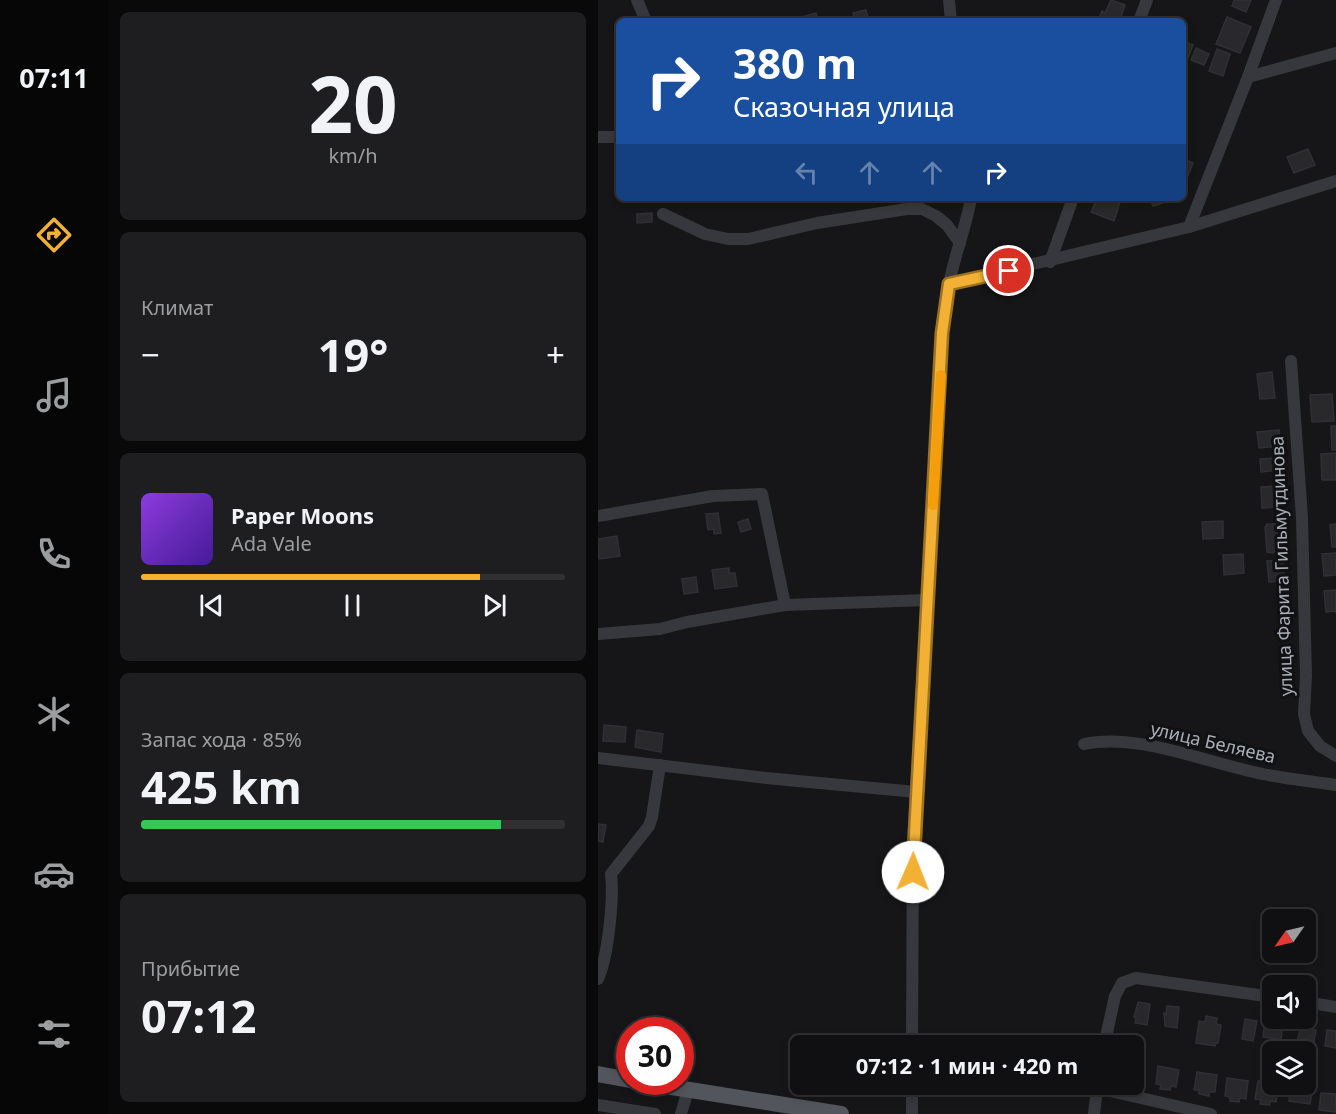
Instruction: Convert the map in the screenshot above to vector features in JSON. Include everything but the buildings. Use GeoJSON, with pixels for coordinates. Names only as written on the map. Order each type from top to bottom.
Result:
{"type":"FeatureCollection","features":[{"type":"Feature","properties":{"kind":"main road"},"geometry":{"type":"LineString","coordinates":[[598,1074],[616,1077]]}},
{"type":"Feature","properties":{"kind":"main road"},"geometry":{"type":"LineString","coordinates":[[694,1091],[841,1114]]}},
{"type":"Feature","properties":{"kind":"street"},"geometry":{"type":"LineString","coordinates":[[637,0],[645,18]]}},
{"type":"Feature","properties":{"kind":"street"},"geometry":{"type":"LineString","coordinates":[[949,0],[951,18]]}},
{"type":"Feature","properties":{"kind":"street"},"geometry":{"type":"LineString","coordinates":[[1140,18],[1147,0]]}},
{"type":"Feature","properties":{"kind":"street"},"geometry":{"type":"LineString","coordinates":[[1189,227],[1276,0]]}},
{"type":"Feature","properties":{"kind":"street"},"geometry":{"type":"LineString","coordinates":[[1248,77],[1336,53]]}},
{"type":"Feature","properties":{"kind":"street"},"geometry":{"type":"LineString","coordinates":[[598,138],[616,137]]}},
{"type":"Feature","properties":{"kind":"street"},"geometry":{"type":"LineString","coordinates":[[949,284],[1050,262],[1189,227],[1336,182]]}},
{"type":"Feature","properties":{"kind":"street"},"geometry":{"type":"LineString","coordinates":[[908,201],[948,225],[960,243]]}},
{"type":"Feature","properties":{"kind":"street"},"geometry":{"type":"LineString","coordinates":[[912,1035],[916,792],[942,333],[949,284],[966,228],[970,201]]}},
{"type":"Feature","properties":{"kind":"street"},"geometry":{"type":"LineString","coordinates":[[1050,262],[1072,201]]}},
{"type":"Feature","properties":{"kind":"street"},"geometry":{"type":"LineString","coordinates":[[663,214],[705,234],[728,239],[748,238],[817,223],[907,209],[922,209]]}},
{"type":"Feature","properties":{"kind":"street","name":"улица Фарита Гильмутдинова"},"geometry":{"type":"LineString","coordinates":[[1291,361],[1302,518],[1306,676],[1304,714],[1308,731],[1320,746],[1336,756]]}},
{"type":"Feature","properties":{"kind":"street"},"geometry":{"type":"LineString","coordinates":[[598,516],[713,496],[762,494],[785,605]]}},
{"type":"Feature","properties":{"kind":"street"},"geometry":{"type":"LineString","coordinates":[[598,634],[660,628],[785,605],[926,600]]}},
{"type":"Feature","properties":{"kind":"street","name":"улица Беляева"},"geometry":{"type":"LineString","coordinates":[[1084,744],[1101,740],[1128,743],[1190,754],[1262,774],[1336,785]]}},
{"type":"Feature","properties":{"kind":"street"},"geometry":{"type":"LineString","coordinates":[[598,758],[916,792]]}},
{"type":"Feature","properties":{"kind":"street"},"geometry":{"type":"LineString","coordinates":[[598,979],[604,961],[613,891],[604,874],[649,826],[660,765]]}},
{"type":"Feature","properties":{"kind":"street"},"geometry":{"type":"LineString","coordinates":[[1106,1035],[1115,996],[1122,983],[1136,978],[1262,995]]}},
{"type":"Feature","properties":{"kind":"street"},"geometry":{"type":"LineString","coordinates":[[1316,1003],[1336,1006]]}},
{"type":"Feature","properties":{"kind":"street"},"geometry":{"type":"LineString","coordinates":[[680,1114],[686,1095]]}},
{"type":"Feature","properties":{"kind":"street"},"geometry":{"type":"LineString","coordinates":[[912,1095],[912,1114]]}},
{"type":"Feature","properties":{"kind":"street"},"geometry":{"type":"LineString","coordinates":[[1094,1114],[1096,1095]]}},
{"type":"Feature","properties":{"kind":"street"},"geometry":{"type":"LineString","coordinates":[[1134,1095],[1211,1114]]}},
{"type":"Feature","properties":{"kind":"street"},"geometry":{"type":"LineString","coordinates":[[598,1105],[655,1114]]}},
{"type":"Feature","properties":{"kind":"slow traffic"},"geometry":{"type":"LineString","coordinates":[[933,505],[941,375]]}},
{"type":"Feature","properties":{"kind":"route"},"geometry":{"type":"LineString","coordinates":[[913,872],[942,333],[949,284],[1009,271]]}}]}
